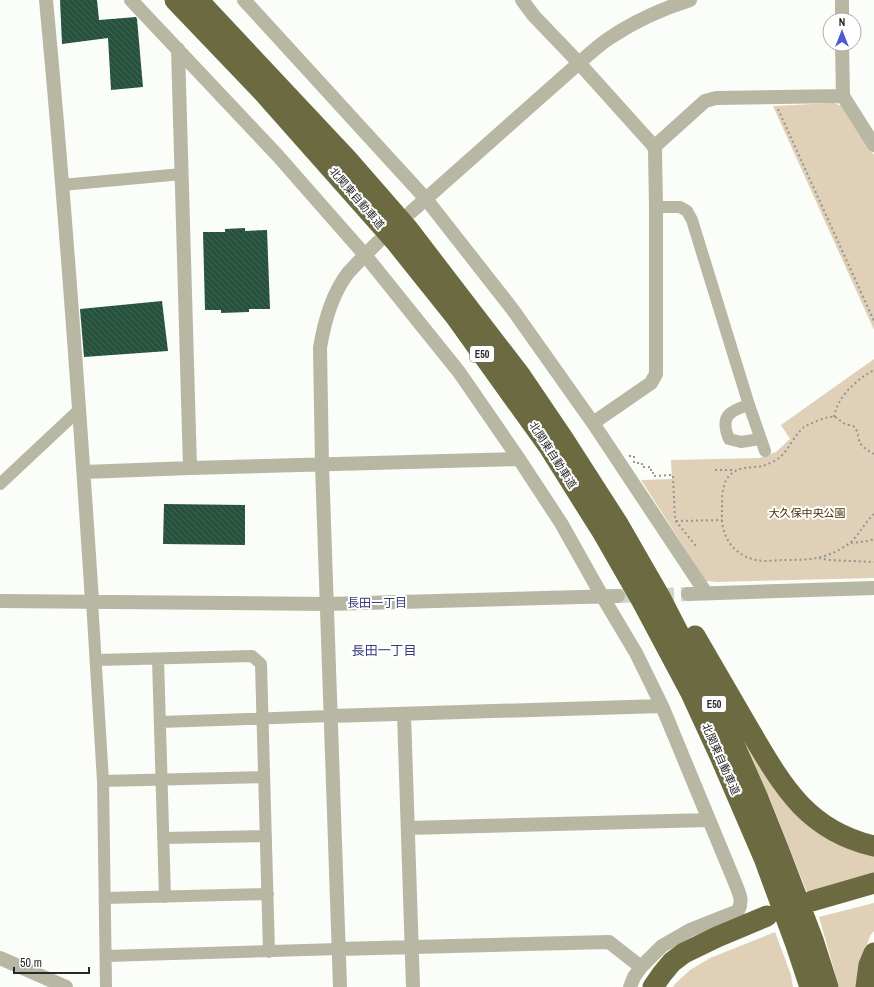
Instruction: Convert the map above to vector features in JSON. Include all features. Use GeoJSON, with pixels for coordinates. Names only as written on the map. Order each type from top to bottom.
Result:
{"type":"FeatureCollection","features":[{"type":"Feature","properties":{"kind":"highway","name":"北関東自動車道"},"geometry":{"type":"LineString","coordinates":[[175,0],[263,92],[395,241],[455,316],[549,447],[631,580],[691,693],[764,858],[810,987]]}},
{"type":"Feature","properties":{"kind":"highway","name":"北関東自動車道"},"geometry":{"type":"LineString","coordinates":[[198,0],[347,159],[408,228],[520,375],[618,524],[660,597],[708,690],[751,783],[779,851],[828,987]]}},
{"type":"Feature","properties":{"kind":"highway"},"geometry":{"type":"LineString","coordinates":[[564,440],[625,521],[671,594],[784,786],[811,816],[848,838],[874,846]]}},
{"type":"Feature","properties":{"kind":"highway"},"geometry":{"type":"LineString","coordinates":[[720,756],[733,807],[756,859],[787,947],[798,987]]}},
{"type":"Feature","properties":{"kind":"highway"},"geometry":{"type":"LineString","coordinates":[[874,883],[813,905],[874,892]]}},
{"type":"Feature","properties":{"kind":"highway"},"geometry":{"type":"LineString","coordinates":[[653,987],[672,962],[684,953],[717,937],[768,921],[691,960],[677,971],[664,987]]}},
{"type":"Feature","properties":{"kind":"highway"},"geometry":{"type":"LineString","coordinates":[[866,987],[869,965],[874,953]]}},
{"type":"Feature","properties":{"kind":"street"},"geometry":{"type":"LineString","coordinates":[[46,0],[80,410],[96,660],[103,781],[106,987]]}},
{"type":"Feature","properties":{"kind":"street"},"geometry":{"type":"LineString","coordinates":[[132,0],[278,156],[365,255],[459,372],[561,523],[636,653],[662,706],[736,885],[741,898],[741,906],[738,911],[690,930],[662,946],[641,967],[634,977],[630,987]]}},
{"type":"Feature","properties":{"kind":"street"},"geometry":{"type":"LineString","coordinates":[[244,0],[426,199],[513,310],[593,423],[706,593]]}},
{"type":"Feature","properties":{"kind":"street"},"geometry":{"type":"LineString","coordinates":[[522,0],[534,16],[579,63],[654,147],[655,151],[656,374],[651,383],[593,423]]}},
{"type":"Feature","properties":{"kind":"street"},"geometry":{"type":"LineString","coordinates":[[411,212],[607,40],[638,21],[662,9],[690,0]]}},
{"type":"Feature","properties":{"kind":"street"},"geometry":{"type":"LineString","coordinates":[[842,0],[842,12]]}},
{"type":"Feature","properties":{"kind":"street"},"geometry":{"type":"LineString","coordinates":[[178,49],[190,468]]}},
{"type":"Feature","properties":{"kind":"street"},"geometry":{"type":"LineString","coordinates":[[842,52],[843,96],[874,145]]}},
{"type":"Feature","properties":{"kind":"street"},"geometry":{"type":"LineString","coordinates":[[654,147],[705,101],[716,98],[843,96]]}},
{"type":"Feature","properties":{"kind":"street"},"geometry":{"type":"LineString","coordinates":[[62,185],[182,174]]}},
{"type":"Feature","properties":{"kind":"street"},"geometry":{"type":"LineString","coordinates":[[656,207],[680,207],[687,212],[692,220],[749,405],[765,451]]}},
{"type":"Feature","properties":{"kind":"street"},"geometry":{"type":"LineString","coordinates":[[340,987],[328,604],[322,465],[320,348],[328,313],[336,294],[348,274],[378,242]]}},
{"type":"Feature","properties":{"kind":"street"},"geometry":{"type":"LineString","coordinates":[[749,405],[730,413],[725,420],[726,431],[729,439],[741,442],[760,439]]}},
{"type":"Feature","properties":{"kind":"street"},"geometry":{"type":"LineString","coordinates":[[0,484],[80,410]]}},
{"type":"Feature","properties":{"kind":"street"},"geometry":{"type":"LineString","coordinates":[[84,472],[519,459]]}},
{"type":"Feature","properties":{"kind":"street"},"geometry":{"type":"LineString","coordinates":[[688,594],[874,588]]}},
{"type":"Feature","properties":{"kind":"street"},"geometry":{"type":"LineString","coordinates":[[0,600],[328,604],[618,596]]}},
{"type":"Feature","properties":{"kind":"street"},"geometry":{"type":"LineString","coordinates":[[96,660],[252,656],[261,664],[270,952]]}},
{"type":"Feature","properties":{"kind":"street"},"geometry":{"type":"LineString","coordinates":[[158,659],[164,897]]}},
{"type":"Feature","properties":{"kind":"street"},"geometry":{"type":"LineString","coordinates":[[160,722],[662,706]]}},
{"type":"Feature","properties":{"kind":"street"},"geometry":{"type":"LineString","coordinates":[[404,714],[413,987]]}},
{"type":"Feature","properties":{"kind":"street"},"geometry":{"type":"LineString","coordinates":[[103,781],[264,777]]}},
{"type":"Feature","properties":{"kind":"street"},"geometry":{"type":"LineString","coordinates":[[408,828],[709,820]]}},
{"type":"Feature","properties":{"kind":"street"},"geometry":{"type":"LineString","coordinates":[[163,838],[266,836]]}},
{"type":"Feature","properties":{"kind":"street"},"geometry":{"type":"LineString","coordinates":[[105,898],[268,894]]}},
{"type":"Feature","properties":{"kind":"street"},"geometry":{"type":"LineString","coordinates":[[106,956],[609,942],[641,967]]}},
{"type":"Feature","properties":{"kind":"street"},"geometry":{"type":"LineString","coordinates":[[0,958],[66,987]]}},
{"type":"Feature","properties":{"kind":"path"},"geometry":{"type":"LineString","coordinates":[[777,106],[874,321]]}},
{"type":"Feature","properties":{"kind":"path"},"geometry":{"type":"LineString","coordinates":[[834,417],[838,403],[849,389],[874,370]]}},
{"type":"Feature","properties":{"kind":"path"},"geometry":{"type":"LineString","coordinates":[[874,454],[861,444],[853,426],[834,417],[827,418],[803,428],[788,448],[778,458],[764,465],[737,470],[729,476],[725,482],[722,493],[722,520],[726,537],[732,547],[742,556],[757,560],[811,560],[833,553],[850,543],[874,514]]}},
{"type":"Feature","properties":{"kind":"path"},"geometry":{"type":"LineString","coordinates":[[615,456],[619,453],[627,453],[627,456],[634,456],[634,462],[642,464],[642,467],[651,467],[651,473],[654,473],[654,476],[673,475],[675,520],[696,546]]}},
{"type":"Feature","properties":{"kind":"path"},"geometry":{"type":"LineString","coordinates":[[715,470],[737,470]]}},
{"type":"Feature","properties":{"kind":"path"},"geometry":{"type":"LineString","coordinates":[[676,521],[722,520]]}},
{"type":"Feature","properties":{"kind":"path"},"geometry":{"type":"LineString","coordinates":[[850,543],[874,539]]}},
{"type":"Feature","properties":{"kind":"path"},"geometry":{"type":"LineString","coordinates":[[818,558],[828,560],[874,562]]}},
{"type":"Feature","properties":{"kind":"green space"},"geometry":{"type":"Polygon","coordinates":[[[834,103],[844,107],[874,155],[874,330],[773,106],[834,103]]]}},
{"type":"Feature","properties":{"kind":"green space","name":"大久保中央公園"},"geometry":{"type":"Polygon","coordinates":[[[874,359],[874,578],[706,581],[641,480],[672,479],[671,460],[759,458],[776,452],[790,439],[781,425],[874,359]]]}},
{"type":"Feature","properties":{"kind":"green space"},"geometry":{"type":"Polygon","coordinates":[[[724,702],[783,794],[874,851],[874,875],[808,895],[770,799],[724,702]]]}},
{"type":"Feature","properties":{"kind":"green space"},"geometry":{"type":"Polygon","coordinates":[[[874,903],[874,931],[870,936],[859,970],[858,987],[839,987],[819,917],[874,903]]]}},
{"type":"Feature","properties":{"kind":"green space"},"geometry":{"type":"Polygon","coordinates":[[[775,932],[791,975],[793,987],[673,987],[690,970],[710,958],[775,932]]]}},
{"type":"Feature","properties":{"kind":"building"},"geometry":{"type":"Polygon","coordinates":[[[60,0],[97,0],[99,20],[136,17],[143,87],[111,90],[108,38],[62,44],[60,0]]]}},
{"type":"Feature","properties":{"kind":"building"},"geometry":{"type":"Polygon","coordinates":[[[245,228],[245,231],[267,230],[270,309],[249,309],[249,312],[221,313],[221,310],[205,310],[203,232],[225,232],[225,229],[245,228]]]}},
{"type":"Feature","properties":{"kind":"building"},"geometry":{"type":"Polygon","coordinates":[[[162,301],[168,351],[84,357],[80,309],[162,301]]]}},
{"type":"Feature","properties":{"kind":"building"},"geometry":{"type":"Polygon","coordinates":[[[164,504],[245,505],[245,545],[163,544],[164,504]]]}},
{"type":"Feature","properties":{"kind":"tunnel"},"geometry":{"type":"LineString","coordinates":[[618,596],[688,594]]}},
{"type":"Feature","properties":{"kind":"district","name":"長田一丁目"},"geometry":{"type":"Point","coordinates":[377,603]}},
{"type":"Feature","properties":{"kind":"district","name":"長田一丁目"},"geometry":{"type":"Point","coordinates":[384,650]}}]}
